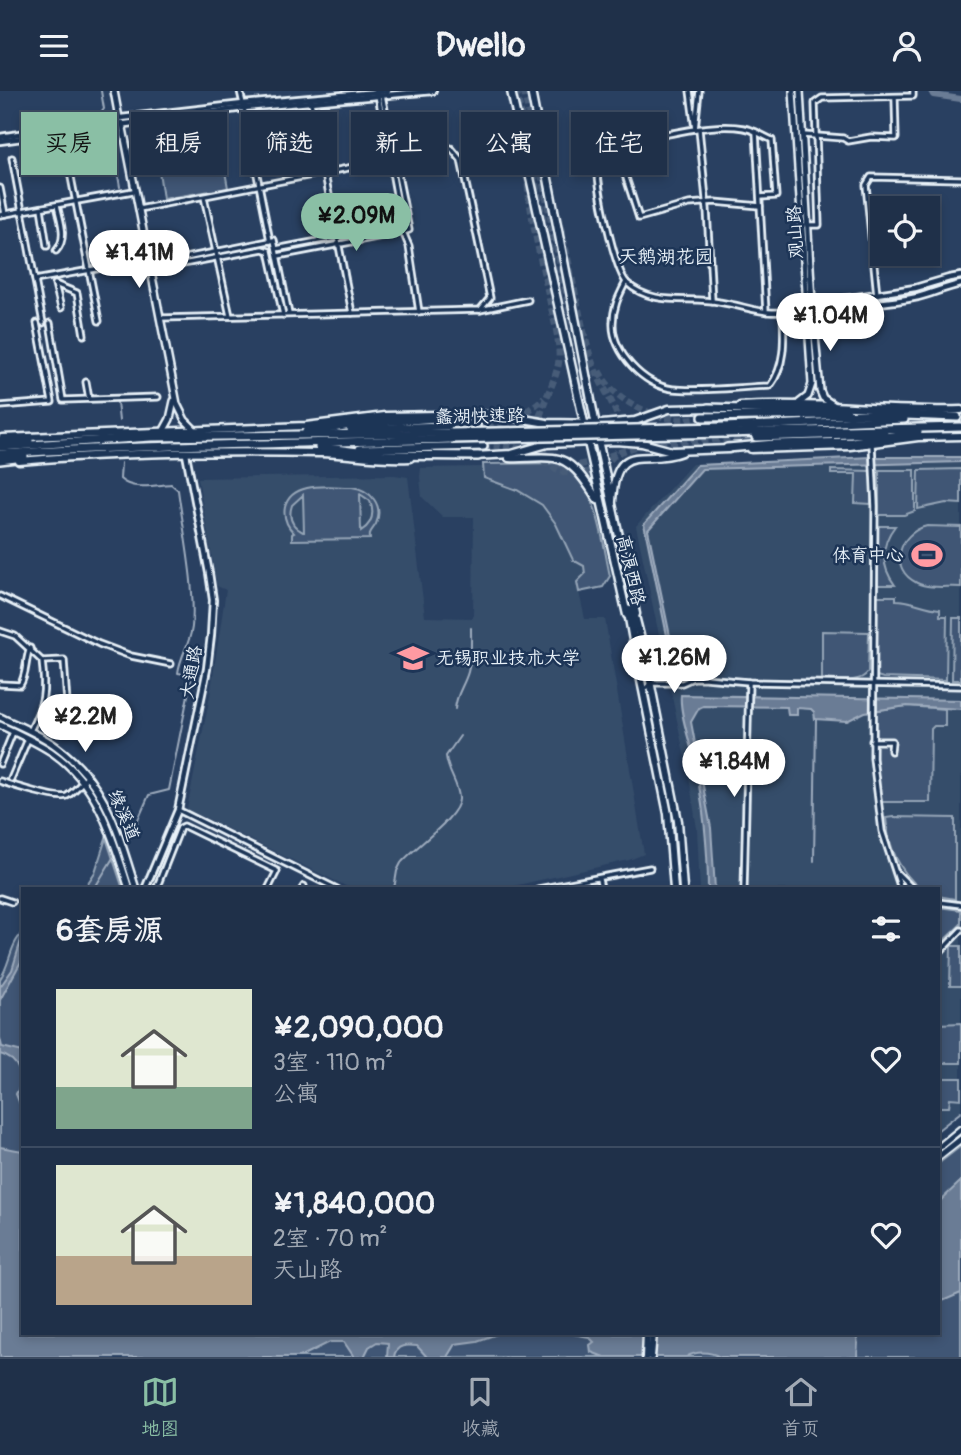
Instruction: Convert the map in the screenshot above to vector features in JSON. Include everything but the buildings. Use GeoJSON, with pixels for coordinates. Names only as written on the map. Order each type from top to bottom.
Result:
{"type":"FeatureCollection","features":[{"type":"Feature","properties":{"kind":"highway"},"geometry":{"type":"LineString","coordinates":[[708,408],[754,411],[817,409],[879,414]]}},
{"type":"Feature","properties":{"kind":"highway"},"geometry":{"type":"LineString","coordinates":[[281,435],[365,423],[483,415]]}},
{"type":"Feature","properties":{"kind":"highway"},"geometry":{"type":"LineString","coordinates":[[703,417],[960,415]]}},
{"type":"Feature","properties":{"kind":"highway","name":"蠡湖快速路"},"geometry":{"type":"LineString","coordinates":[[724,430],[960,415]]}},
{"type":"Feature","properties":{"kind":"highway"},"geometry":{"type":"LineString","coordinates":[[315,431],[477,425]]}},
{"type":"Feature","properties":{"kind":"highway"},"geometry":{"type":"LineString","coordinates":[[756,437],[961,428]]}},
{"type":"Feature","properties":{"kind":"highway","name":"蠡湖快速路"},"geometry":{"type":"LineString","coordinates":[[0,447],[151,437],[451,436],[961,428]]}},
{"type":"Feature","properties":{"kind":"highway"},"geometry":{"type":"LineString","coordinates":[[727,449],[775,444],[852,442],[914,432]]}},
{"type":"Feature","properties":{"kind":"highway","name":"蠡湖快速路"},"geometry":{"type":"LineString","coordinates":[[0,454],[451,436]]}},
{"type":"Feature","properties":{"kind":"highway"},"geometry":{"type":"LineString","coordinates":[[0,440],[39,441],[47,444]]}},
{"type":"Feature","properties":{"kind":"highway"},"geometry":{"type":"LineString","coordinates":[[297,444],[382,455],[482,456]]}},
{"type":"Feature","properties":{"kind":"highway"},"geometry":{"type":"LineString","coordinates":[[332,448],[483,446]]}},
{"type":"Feature","properties":{"kind":"highway"},"geometry":{"type":"LineString","coordinates":[[0,461],[59,451]]}},
{"type":"Feature","properties":{"kind":"highway"},"geometry":{"type":"LineString","coordinates":[[637,660],[631,610],[649,676]]}},
{"type":"Feature","properties":{"kind":"main road"},"geometry":{"type":"LineString","coordinates":[[115,91],[177,404],[185,420],[195,429]]}},
{"type":"Feature","properties":{"kind":"main road","name":"高浪西路"},"geometry":{"type":"LineString","coordinates":[[511,91],[637,660],[668,814],[674,887]]}},
{"type":"Feature","properties":{"kind":"main road","name":"高浪西路"},"geometry":{"type":"LineString","coordinates":[[531,91],[613,517],[678,821],[682,887]]}},
{"type":"Feature","properties":{"kind":"main road","name":"观山路"},"geometry":{"type":"LineString","coordinates":[[793,91],[806,225]]}},
{"type":"Feature","properties":{"kind":"main road","name":"观山路"},"geometry":{"type":"LineString","coordinates":[[800,91],[811,306],[820,391],[823,398],[835,406]]}},
{"type":"Feature","properties":{"kind":"main road"},"geometry":{"type":"LineString","coordinates":[[120,121],[175,404],[164,431]]}},
{"type":"Feature","properties":{"kind":"main road","name":"观山路"},"geometry":{"type":"LineString","coordinates":[[798,404],[804,402],[812,390],[811,306]]}},
{"type":"Feature","properties":{"kind":"main road"},"geometry":{"type":"LineString","coordinates":[[0,440],[306,426],[385,416],[483,415],[547,423],[596,424],[635,421],[669,409],[798,404],[960,415]]}},
{"type":"Feature","properties":{"kind":"main road"},"geometry":{"type":"LineString","coordinates":[[0,461],[186,454],[324,453],[386,459],[512,454],[547,444],[588,442],[631,441],[672,451],[842,447],[918,437],[961,436]]}},
{"type":"Feature","properties":{"kind":"main road"},"geometry":{"type":"LineString","coordinates":[[613,517],[614,479],[623,464],[633,457],[675,455],[691,449]]}},
{"type":"Feature","properties":{"kind":"main road"},"geometry":{"type":"LineString","coordinates":[[482,456],[561,459],[575,470],[601,504]]}},
{"type":"Feature","properties":{"kind":"main road","name":"缘溪道"},"geometry":{"type":"LineString","coordinates":[[0,717],[56,747],[109,808],[135,887]]}},
{"type":"Feature","properties":{"kind":"main road","name":"缘溪道"},"geometry":{"type":"LineString","coordinates":[[0,725],[52,753],[85,778],[97,802],[128,887]]}},
{"type":"Feature","properties":{"kind":"main road"},"geometry":{"type":"LineString","coordinates":[[940,1146],[961,1129]]}},
{"type":"Feature","properties":{"kind":"main road"},"geometry":{"type":"LineString","coordinates":[[940,1155],[961,1139]]}},
{"type":"Feature","properties":{"kind":"main road"},"geometry":{"type":"LineString","coordinates":[[646,1357],[648,1335]]}},
{"type":"Feature","properties":{"kind":"main road"},"geometry":{"type":"LineString","coordinates":[[652,1357],[653,1335]]}},
{"type":"Feature","properties":{"kind":"street"},"geometry":{"type":"LineString","coordinates":[[240,91],[270,241]]}},
{"type":"Feature","properties":{"kind":"street"},"geometry":{"type":"LineString","coordinates":[[311,100],[331,94],[380,95],[388,91]]}},
{"type":"Feature","properties":{"kind":"street"},"geometry":{"type":"LineString","coordinates":[[117,121],[243,106],[433,91]]}},
{"type":"Feature","properties":{"kind":"street"},"geometry":{"type":"LineString","coordinates":[[690,91],[706,202],[712,301]]}},
{"type":"Feature","properties":{"kind":"street"},"geometry":{"type":"LineString","coordinates":[[697,129],[699,91]]}},
{"type":"Feature","properties":{"kind":"street"},"geometry":{"type":"LineString","coordinates":[[806,225],[819,225],[815,103],[822,98],[913,96],[913,91]]}},
{"type":"Feature","properties":{"kind":"street"},"geometry":{"type":"LineString","coordinates":[[380,95],[384,112]]}},
{"type":"Feature","properties":{"kind":"street"},"geometry":{"type":"LineString","coordinates":[[803,135],[844,138],[848,141],[871,137],[896,138],[895,98]]}},
{"type":"Feature","properties":{"kind":"street"},"geometry":{"type":"LineString","coordinates":[[311,100],[313,112]]}},
{"type":"Feature","properties":{"kind":"street"},"geometry":{"type":"LineString","coordinates":[[667,135],[697,129],[749,128],[772,140],[775,196],[760,197]]}},
{"type":"Feature","properties":{"kind":"street"},"geometry":{"type":"LineString","coordinates":[[756,132],[766,312]]}},
{"type":"Feature","properties":{"kind":"street"},"geometry":{"type":"LineString","coordinates":[[0,139],[21,136]]}},
{"type":"Feature","properties":{"kind":"street"},"geometry":{"type":"LineString","coordinates":[[447,149],[451,148],[461,160],[490,298],[480,310]]}},
{"type":"Feature","properties":{"kind":"street"},"geometry":{"type":"LineString","coordinates":[[12,158],[43,323]]}},
{"type":"Feature","properties":{"kind":"street"},"geometry":{"type":"LineString","coordinates":[[70,175],[99,321]]}},
{"type":"Feature","properties":{"kind":"street"},"geometry":{"type":"LineString","coordinates":[[138,210],[313,175]]}},
{"type":"Feature","properties":{"kind":"street"},"geometry":{"type":"LineString","coordinates":[[324,175],[352,313]]}},
{"type":"Feature","properties":{"kind":"street"},"geometry":{"type":"LineString","coordinates":[[392,175],[419,311]]}},
{"type":"Feature","properties":{"kind":"street"},"geometry":{"type":"LineString","coordinates":[[278,256],[409,230],[399,175]]}},
{"type":"Feature","properties":{"kind":"street"},"geometry":{"type":"LineString","coordinates":[[599,175],[601,201],[626,282],[646,294],[674,301],[712,301],[783,313],[915,288],[961,276]]}},
{"type":"Feature","properties":{"kind":"street"},"geometry":{"type":"LineString","coordinates":[[625,175],[639,218],[706,202],[760,206]]}},
{"type":"Feature","properties":{"kind":"street"},"geometry":{"type":"LineString","coordinates":[[877,295],[866,185],[871,177],[961,179]]}},
{"type":"Feature","properties":{"kind":"street"},"geometry":{"type":"LineString","coordinates":[[0,188],[2,215],[133,191]]}},
{"type":"Feature","properties":{"kind":"street"},"geometry":{"type":"LineString","coordinates":[[204,197],[230,316]]}},
{"type":"Feature","properties":{"kind":"street"},"geometry":{"type":"LineString","coordinates":[[55,251],[60,247],[63,235],[57,205]]}},
{"type":"Feature","properties":{"kind":"street"},"geometry":{"type":"LineString","coordinates":[[41,208],[47,246]]}},
{"type":"Feature","properties":{"kind":"street"},"geometry":{"type":"LineString","coordinates":[[276,249],[401,225]]}},
{"type":"Feature","properties":{"kind":"street"},"geometry":{"type":"LineString","coordinates":[[283,315],[269,251],[263,249],[167,267],[166,262],[274,240],[289,315]]}},
{"type":"Feature","properties":{"kind":"street"},"geometry":{"type":"LineString","coordinates":[[35,280],[140,261],[146,257]]}},
{"type":"Feature","properties":{"kind":"street"},"geometry":{"type":"LineString","coordinates":[[626,282],[615,302],[612,325],[617,345],[632,366],[649,381],[671,389],[769,386],[776,377],[784,347],[783,313]]}},
{"type":"Feature","properties":{"kind":"street"},"geometry":{"type":"LineString","coordinates":[[61,308],[55,284],[77,293],[84,335]]}},
{"type":"Feature","properties":{"kind":"street"},"geometry":{"type":"LineString","coordinates":[[811,306],[877,303],[920,296],[961,284]]}},
{"type":"Feature","properties":{"kind":"street"},"geometry":{"type":"LineString","coordinates":[[159,318],[480,310],[528,300]]}},
{"type":"Feature","properties":{"kind":"street"},"geometry":{"type":"LineString","coordinates":[[0,406],[52,402],[37,323]]}},
{"type":"Feature","properties":{"kind":"street"},"geometry":{"type":"LineString","coordinates":[[50,323],[63,400],[158,397]]}},
{"type":"Feature","properties":{"kind":"street"},"geometry":{"type":"LineString","coordinates":[[86,382],[89,399]]}},
{"type":"Feature","properties":{"kind":"street"},"geometry":{"type":"LineString","coordinates":[[872,443],[875,513],[872,741],[882,831],[900,887]]}},
{"type":"Feature","properties":{"kind":"street","name":"大通路"},"geometry":{"type":"LineString","coordinates":[[146,887],[178,810],[207,669],[213,600],[186,454]]}},
{"type":"Feature","properties":{"kind":"street"},"geometry":{"type":"LineString","coordinates":[[0,596],[99,644],[131,656],[171,664]]}},
{"type":"Feature","properties":{"kind":"street"},"geometry":{"type":"LineString","coordinates":[[0,631],[15,636],[42,661],[45,682],[43,705],[30,731]]}},
{"type":"Feature","properties":{"kind":"street"},"geometry":{"type":"LineString","coordinates":[[0,684],[20,685],[24,680],[25,661],[30,648]]}},
{"type":"Feature","properties":{"kind":"street"},"geometry":{"type":"LineString","coordinates":[[42,661],[64,660],[67,703],[43,705]]}},
{"type":"Feature","properties":{"kind":"street"},"geometry":{"type":"LineString","coordinates":[[643,691],[649,676],[654,672],[749,682],[961,686]]}},
{"type":"Feature","properties":{"kind":"street"},"geometry":{"type":"LineString","coordinates":[[640,678],[649,676],[682,683],[693,678]]}},
{"type":"Feature","properties":{"kind":"street"},"geometry":{"type":"LineString","coordinates":[[744,887],[749,682]]}},
{"type":"Feature","properties":{"kind":"street"},"geometry":{"type":"LineString","coordinates":[[0,764],[13,731]]}},
{"type":"Feature","properties":{"kind":"street"},"geometry":{"type":"LineString","coordinates":[[11,779],[27,739]]}},
{"type":"Feature","properties":{"kind":"street"},"geometry":{"type":"LineString","coordinates":[[872,741],[892,741],[891,751]]}},
{"type":"Feature","properties":{"kind":"street"},"geometry":{"type":"LineString","coordinates":[[0,781],[54,798],[66,797],[85,778]]}},
{"type":"Feature","properties":{"kind":"street"},"geometry":{"type":"LineString","coordinates":[[178,810],[333,887]]}},
{"type":"Feature","properties":{"kind":"street"},"geometry":{"type":"LineString","coordinates":[[157,887],[180,828],[184,826],[276,871],[269,887]]}},
{"type":"Feature","properties":{"kind":"street"},"geometry":{"type":"LineString","coordinates":[[550,887],[650,868]]}},
{"type":"Feature","properties":{"kind":"street"},"geometry":{"type":"LineString","coordinates":[[895,871],[911,887]]}},
{"type":"Feature","properties":{"kind":"street"},"geometry":{"type":"LineString","coordinates":[[599,879],[601,887]]}},
{"type":"Feature","properties":{"kind":"street"},"geometry":{"type":"LineString","coordinates":[[0,898],[12,902]]}},
{"type":"Feature","properties":{"kind":"street"},"geometry":{"type":"LineString","coordinates":[[940,902],[961,905]]}},
{"type":"Feature","properties":{"kind":"street"},"geometry":{"type":"LineString","coordinates":[[940,952],[961,930]]}},
{"type":"Feature","properties":{"kind":"shaded area"},"geometry":{"type":"Polygon","coordinates":[[[160,175],[226,175],[228,188],[163,199],[160,175]]]}},
{"type":"Feature","properties":{"kind":"shaded area"},"geometry":{"type":"Polygon","coordinates":[[[871,457],[961,457],[961,462],[702,469],[648,530],[675,660],[672,660],[644,524],[697,465],[871,457]]]}},
{"type":"Feature","properties":{"kind":"shaded area"},"geometry":{"type":"Polygon","coordinates":[[[961,457],[961,1112],[940,1129],[940,887],[700,887],[697,829],[689,777],[636,526],[692,464],[961,457]]]}},
{"type":"Feature","properties":{"kind":"shaded area"},"geometry":{"type":"Polygon","coordinates":[[[562,463],[584,485],[596,513],[610,576],[603,587],[579,592],[577,582],[585,574],[584,566],[573,560],[556,524],[542,505],[517,490],[484,478],[483,464],[562,463]]]}},
{"type":"Feature","properties":{"kind":"shaded area","name":"无锡职业技术大学"},"geometry":{"type":"Polygon","coordinates":[[[484,467],[484,478],[517,490],[542,505],[556,524],[573,560],[584,566],[585,574],[577,583],[585,619],[605,619],[644,854],[629,860],[509,887],[348,887],[187,809],[210,696],[226,590],[217,586],[198,478],[408,477],[425,617],[473,618],[474,517],[443,517],[422,497],[421,468],[484,467]]]}},
{"type":"Feature","properties":{"kind":"shaded area"},"geometry":{"type":"Polygon","coordinates":[[[961,469],[961,504],[946,503],[918,509],[919,470],[961,469]]]}},
{"type":"Feature","properties":{"kind":"shaded area"},"geometry":{"type":"Polygon","coordinates":[[[831,470],[872,471],[871,504],[855,503],[856,474],[831,474],[831,470]]]}},
{"type":"Feature","properties":{"kind":"shaded area"},"geometry":{"type":"Polygon","coordinates":[[[879,470],[915,470],[915,511],[904,515],[879,515],[879,470]]]}},
{"type":"Feature","properties":{"kind":"shaded area"},"geometry":{"type":"Polygon","coordinates":[[[323,486],[352,487],[365,491],[377,505],[378,517],[370,539],[292,540],[294,533],[288,524],[285,507],[295,492],[323,486]],[[360,494],[361,531],[370,522],[372,510],[370,501],[360,494]],[[303,495],[292,505],[290,513],[293,524],[304,532],[303,495]]]}},
{"type":"Feature","properties":{"kind":"shaded area"},"geometry":{"type":"Polygon","coordinates":[[[878,526],[895,526],[887,541],[884,556],[887,571],[895,585],[878,585],[878,526]]]}},
{"type":"Feature","properties":{"kind":"shaded area","name":"体育中心"},"geometry":{"type":"Polygon","coordinates":[[[927,526],[961,527],[961,587],[922,585],[908,577],[902,569],[900,552],[903,543],[917,530],[927,526]]]}},
{"type":"Feature","properties":{"kind":"shaded area"},"geometry":{"type":"Polygon","coordinates":[[[877,596],[896,596],[896,600],[940,609],[940,616],[947,616],[946,680],[877,676],[877,596]]]}},
{"type":"Feature","properties":{"kind":"shaded area"},"geometry":{"type":"Polygon","coordinates":[[[953,618],[961,618],[961,680],[952,680],[953,618]]]}},
{"type":"Feature","properties":{"kind":"shaded area"},"geometry":{"type":"Polygon","coordinates":[[[822,631],[869,632],[868,672],[853,680],[822,679],[822,631]]]}},
{"type":"Feature","properties":{"kind":"shaded area"},"geometry":{"type":"Polygon","coordinates":[[[681,695],[961,700],[961,709],[907,706],[865,712],[847,721],[815,719],[811,709],[797,708],[797,715],[788,715],[787,707],[699,708],[691,722],[711,828],[715,887],[708,887],[702,807],[681,695]]]}},
{"type":"Feature","properties":{"kind":"shaded area"},"geometry":{"type":"Polygon","coordinates":[[[907,706],[945,709],[945,726],[934,726],[931,729],[930,802],[879,802],[872,711],[907,706]]]}},
{"type":"Feature","properties":{"kind":"shaded area"},"geometry":{"type":"Polygon","coordinates":[[[886,818],[955,818],[955,899],[940,896],[940,887],[919,887],[913,882],[896,857],[886,818]]]}},
{"type":"Feature","properties":{"kind":"shaded area"},"geometry":{"type":"Polygon","coordinates":[[[106,838],[122,887],[85,887],[95,872],[106,838]]]}},
{"type":"Feature","properties":{"kind":"shaded area"},"geometry":{"type":"Polygon","coordinates":[[[940,907],[961,910],[961,924],[940,944],[940,907]]]}},
{"type":"Feature","properties":{"kind":"shaded area"},"geometry":{"type":"Polygon","coordinates":[[[21,935],[21,1335],[940,1335],[940,1162],[961,1146],[961,1357],[0,1357],[0,979],[21,935]]]}},
{"type":"Feature","properties":{"kind":"shaded area"},"geometry":{"type":"Polygon","coordinates":[[[21,941],[21,962],[0,1000],[0,987],[12,970],[21,941]]]}},
{"type":"Feature","properties":{"kind":"shaded area"},"geometry":{"type":"Polygon","coordinates":[[[951,946],[961,946],[961,986],[950,986],[951,946]]]}},
{"type":"Feature","properties":{"kind":"shaded area"},"geometry":{"type":"Polygon","coordinates":[[[961,1023],[961,1063],[940,1063],[940,1024],[961,1023]]]}},
{"type":"Feature","properties":{"kind":"shaded area"},"geometry":{"type":"Polygon","coordinates":[[[0,1038],[2,1047],[21,1052],[21,1107],[16,1094],[20,1082],[19,1070],[12,1060],[0,1054],[0,1038]]]}},
{"type":"Feature","properties":{"kind":"shaded area"},"geometry":{"type":"Polygon","coordinates":[[[940,1078],[961,1078],[961,1099],[950,1098],[949,1107],[940,1107],[940,1078]]]}},
{"type":"Feature","properties":{"kind":"shaded area"},"geometry":{"type":"Polygon","coordinates":[[[0,1147],[21,1151],[21,1335],[494,1335],[455,1344],[447,1357],[427,1357],[417,1346],[409,1345],[397,1350],[394,1357],[387,1357],[388,1343],[377,1342],[369,1347],[364,1357],[354,1357],[344,1342],[330,1342],[300,1357],[0,1357],[0,1147]]]}},
{"type":"Feature","properties":{"kind":"shaded area"},"geometry":{"type":"Polygon","coordinates":[[[961,1181],[961,1293],[940,1302],[940,1201],[961,1181]]]}},
{"type":"Feature","properties":{"kind":"shaded area"},"geometry":{"type":"Polygon","coordinates":[[[578,1335],[856,1335],[858,1343],[857,1357],[720,1357],[703,1353],[686,1357],[604,1357],[591,1352],[590,1345],[594,1342],[589,1337],[578,1335]]]}},
{"type":"Feature","properties":{"kind":"waterway"},"geometry":{"type":"LineString","coordinates":[[101,91],[104,109],[100,114],[103,133],[113,147],[120,187]]}},
{"type":"Feature","properties":{"kind":"waterway"},"geometry":{"type":"LineString","coordinates":[[931,91],[933,95],[961,99]]}},
{"type":"Feature","properties":{"kind":"waterway"},"geometry":{"type":"LineString","coordinates":[[117,402],[119,421]]}},
{"type":"Feature","properties":{"kind":"waterway"},"geometry":{"type":"LineString","coordinates":[[121,463],[120,479],[125,483],[144,486],[171,484],[178,490],[191,577],[193,612],[191,633],[178,673],[192,675],[169,790],[149,795],[130,838],[124,844]]}},
{"type":"Feature","properties":{"kind":"waterway"},"geometry":{"type":"LineString","coordinates":[[455,709],[469,667],[471,628]]}},
{"type":"Feature","properties":{"kind":"waterway"},"geometry":{"type":"LineString","coordinates":[[814,861],[816,719]]}},
{"type":"Feature","properties":{"kind":"waterway"},"geometry":{"type":"LineString","coordinates":[[394,887],[401,863],[445,823],[458,805],[458,792],[446,756],[460,736]]}},
{"type":"Feature","properties":{"kind":"waterway"},"geometry":{"type":"LineString","coordinates":[[95,887],[116,853]]}},
{"type":"Feature","properties":{"kind":"waterway"},"geometry":{"type":"LineString","coordinates":[[940,1128],[961,1112]]}},
{"type":"Feature","properties":{"kind":"tunnel"},"geometry":{"type":"LineString","coordinates":[[516,91],[559,296]]}},
{"type":"Feature","properties":{"kind":"tunnel"},"geometry":{"type":"LineString","coordinates":[[524,91],[574,330]]}},
{"type":"Feature","properties":{"kind":"tunnel"},"geometry":{"type":"LineString","coordinates":[[527,175],[533,222],[559,352],[557,372],[538,427],[538,440],[543,452],[555,462],[574,466],[642,445],[756,437]]}},
{"type":"Feature","properties":{"kind":"tunnel"},"geometry":{"type":"LineString","coordinates":[[558,217],[590,356],[621,426]]}},
{"type":"Feature","properties":{"kind":"tunnel"},"geometry":{"type":"LineString","coordinates":[[599,371],[612,389],[642,410],[676,419],[703,417]]}},
{"type":"Feature","properties":{"kind":"tunnel"},"geometry":{"type":"LineString","coordinates":[[476,425],[513,419],[544,398]]}},
{"type":"Feature","properties":{"kind":"tunnel"},"geometry":{"type":"LineString","coordinates":[[483,446],[521,449],[563,472],[572,473],[597,468],[605,464],[617,451]]}},
{"type":"Feature","properties":{"kind":"place","name":"体育中心"},"geometry":{"type":"Point","coordinates":[927,555]}},
{"type":"Feature","properties":{"kind":"place","name":"无锡职业技术大学"},"geometry":{"type":"Point","coordinates":[413,658]}},
{"type":"Feature","properties":{"kind":"district","name":"天鹅湖花园"},"geometry":{"type":"Point","coordinates":[666,256]}}]}
